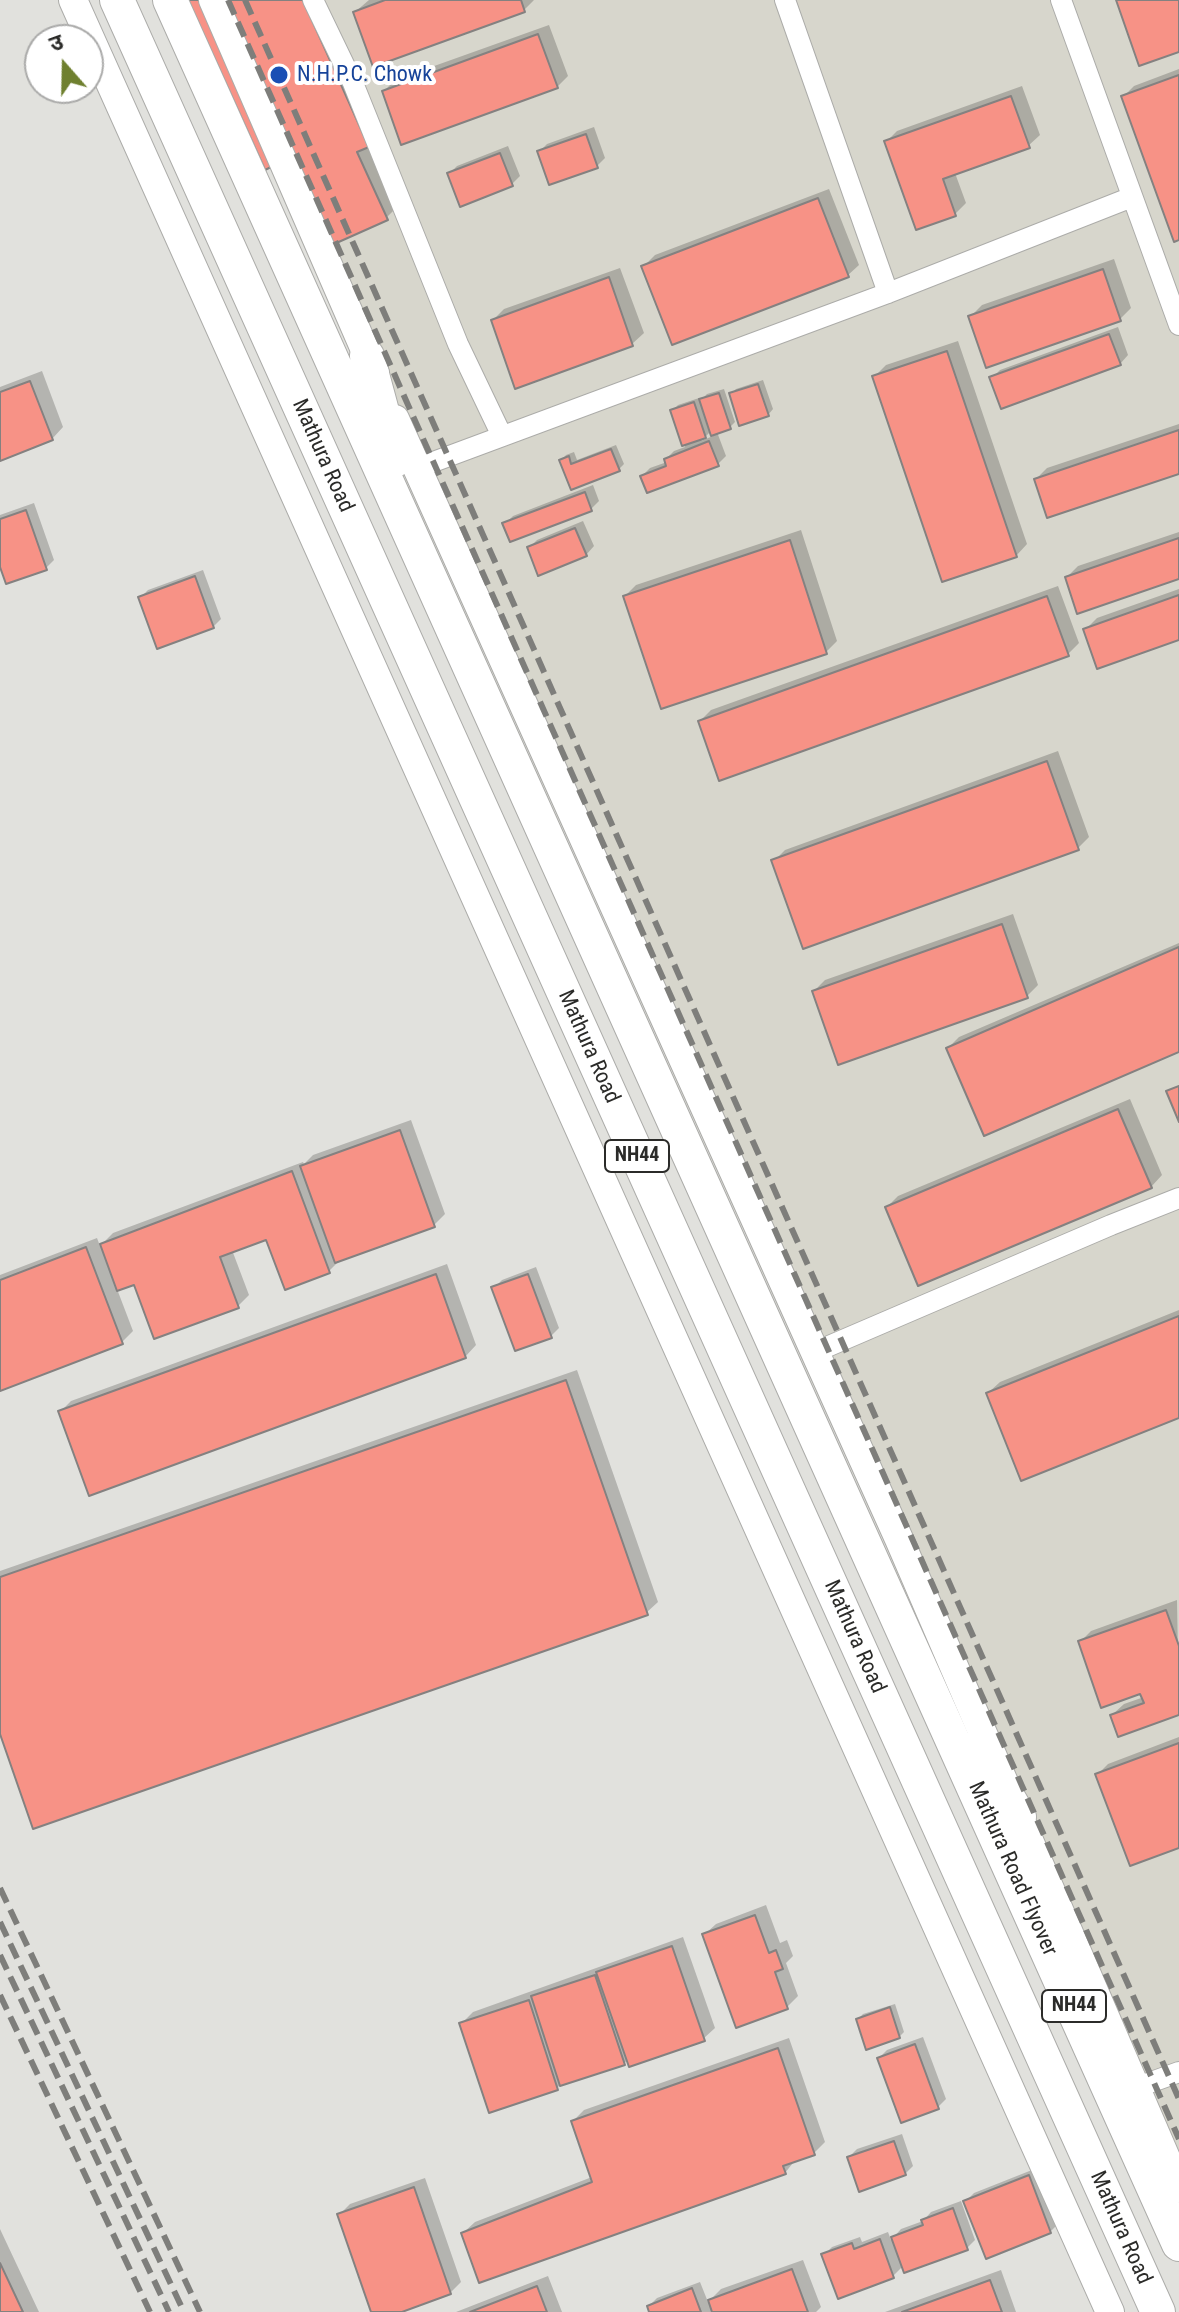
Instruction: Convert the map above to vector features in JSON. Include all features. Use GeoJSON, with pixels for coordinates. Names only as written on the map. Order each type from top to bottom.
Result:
{"type":"FeatureCollection","features":[{"type":"Feature","properties":{"kind":"highway","name":"NH44"},"geometry":{"type":"LineString","coordinates":[[170,0],[902,1625]]}},
{"type":"Feature","properties":{"kind":"highway","name":"Mathura Road"},"geometry":{"type":"LineString","coordinates":[[116,5],[1158,2312]]}},
{"type":"Feature","properties":{"kind":"highway"},"geometry":{"type":"LineString","coordinates":[[367,356],[422,561]]}},
{"type":"Feature","properties":{"kind":"highway"},"geometry":{"type":"LineString","coordinates":[[902,1625],[940,1674],[1019,1817]]}},
{"type":"Feature","properties":{"kind":"highway","name":"Mathura Road Flyover"},"geometry":{"type":"LineString","coordinates":[[902,1625],[1179,2244]]}},
{"type":"Feature","properties":{"kind":"main road"},"geometry":{"type":"LineString","coordinates":[[73,0],[1110,2312]]}},
{"type":"Feature","properties":{"kind":"main road"},"geometry":{"type":"LineString","coordinates":[[213,0],[367,356],[815,1352],[1179,2188]]}},
{"type":"Feature","properties":{"kind":"street"},"geometry":{"type":"LineString","coordinates":[[313,0],[358,96],[458,344],[502,436]]}},
{"type":"Feature","properties":{"kind":"street"},"geometry":{"type":"LineString","coordinates":[[785,0],[888,293]]}},
{"type":"Feature","properties":{"kind":"street"},"geometry":{"type":"LineString","coordinates":[[1061,0],[1132,197],[1174,291],[1179,325]]}},
{"type":"Feature","properties":{"kind":"street"},"geometry":{"type":"LineString","coordinates":[[417,468],[888,293],[1132,197]]}},
{"type":"Feature","properties":{"kind":"street"},"geometry":{"type":"LineString","coordinates":[[815,1352],[1179,1198]]}},
{"type":"Feature","properties":{"kind":"street"},"geometry":{"type":"LineString","coordinates":[[1135,2088],[1179,2072]]}},
{"type":"Feature","properties":{"kind":"shaded area"},"geometry":{"type":"Polygon","coordinates":[[[198,0],[1179,0],[1179,2162],[198,0]]]}},
{"type":"Feature","properties":{"kind":"building","name":"N.H.P.C. Chowk"},"geometry":{"type":"Polygon","coordinates":[[[188,0],[303,0],[369,147],[357,152],[388,220],[314,253],[275,165],[265,170],[188,0]]]}},
{"type":"Feature","properties":{"kind":"building"},"geometry":{"type":"Polygon","coordinates":[[[385,0],[521,0],[525,12],[373,67],[353,12],[385,0]]]}},
{"type":"Feature","properties":{"kind":"building"},"geometry":{"type":"Polygon","coordinates":[[[1116,0],[1179,0],[1179,52],[1139,66],[1116,0]]]}},
{"type":"Feature","properties":{"kind":"building"},"geometry":{"type":"Polygon","coordinates":[[[538,34],[558,88],[401,145],[382,91],[538,34]]]}},
{"type":"Feature","properties":{"kind":"building"},"geometry":{"type":"Polygon","coordinates":[[[1179,75],[1179,240],[1174,242],[1121,96],[1179,75]]]}},
{"type":"Feature","properties":{"kind":"building"},"geometry":{"type":"Polygon","coordinates":[[[1011,96],[1030,148],[943,179],[956,216],[916,230],[884,141],[1011,96]]]}},
{"type":"Feature","properties":{"kind":"building"},"geometry":{"type":"Polygon","coordinates":[[[586,134],[598,168],[549,185],[537,151],[586,134]]]}},
{"type":"Feature","properties":{"kind":"building"},"geometry":{"type":"Polygon","coordinates":[[[500,153],[513,186],[460,207],[447,173],[500,153]]]}},
{"type":"Feature","properties":{"kind":"building"},"geometry":{"type":"Polygon","coordinates":[[[818,198],[849,277],[672,345],[641,266],[818,198]]]}},
{"type":"Feature","properties":{"kind":"building"},"geometry":{"type":"Polygon","coordinates":[[[1103,269],[1121,321],[986,368],[968,316],[1103,269]]]}},
{"type":"Feature","properties":{"kind":"building"},"geometry":{"type":"Polygon","coordinates":[[[609,277],[633,346],[515,389],[491,320],[609,277]]]}},
{"type":"Feature","properties":{"kind":"building"},"geometry":{"type":"Polygon","coordinates":[[[1109,334],[1121,365],[1001,409],[989,377],[1109,334]]]}},
{"type":"Feature","properties":{"kind":"building"},"geometry":{"type":"Polygon","coordinates":[[[947,351],[1017,557],[942,582],[872,376],[947,351]]]}},
{"type":"Feature","properties":{"kind":"building"},"geometry":{"type":"Polygon","coordinates":[[[30,381],[53,440],[0,461],[0,392],[30,381]]]}},
{"type":"Feature","properties":{"kind":"building"},"geometry":{"type":"Polygon","coordinates":[[[758,384],[769,416],[739,426],[729,393],[758,384]]]}},
{"type":"Feature","properties":{"kind":"building"},"geometry":{"type":"Polygon","coordinates":[[[719,393],[731,429],[711,436],[699,399],[719,393]]]}},
{"type":"Feature","properties":{"kind":"building"},"geometry":{"type":"Polygon","coordinates":[[[694,402],[706,438],[682,446],[670,410],[694,402]]]}},
{"type":"Feature","properties":{"kind":"building"},"geometry":{"type":"Polygon","coordinates":[[[1179,430],[1179,474],[1047,518],[1034,479],[1179,430]]]}},
{"type":"Feature","properties":{"kind":"building"},"geometry":{"type":"Polygon","coordinates":[[[709,441],[719,466],[647,493],[640,476],[666,466],[664,459],[709,441]]]}},
{"type":"Feature","properties":{"kind":"building"},"geometry":{"type":"Polygon","coordinates":[[[611,449],[620,471],[571,490],[559,460],[569,456],[571,464],[611,449]]]}},
{"type":"Feature","properties":{"kind":"building"},"geometry":{"type":"Polygon","coordinates":[[[585,492],[592,511],[510,542],[502,523],[585,492]]]}},
{"type":"Feature","properties":{"kind":"building"},"geometry":{"type":"Polygon","coordinates":[[[26,510],[47,570],[6,584],[0,567],[0,519],[26,510]]]}},
{"type":"Feature","properties":{"kind":"building"},"geometry":{"type":"Polygon","coordinates":[[[575,528],[587,556],[538,576],[527,547],[575,528]]]}},
{"type":"Feature","properties":{"kind":"building"},"geometry":{"type":"Polygon","coordinates":[[[1179,538],[1179,579],[1077,614],[1065,577],[1179,538]]]}},
{"type":"Feature","properties":{"kind":"building"},"geometry":{"type":"Polygon","coordinates":[[[790,540],[827,654],[661,709],[623,596],[790,540]]]}},
{"type":"Feature","properties":{"kind":"building"},"geometry":{"type":"Polygon","coordinates":[[[195,576],[214,628],[157,649],[138,597],[195,576]]]}},
{"type":"Feature","properties":{"kind":"building"},"geometry":{"type":"Polygon","coordinates":[[[1179,595],[1179,640],[1097,669],[1083,629],[1179,595]]]}},
{"type":"Feature","properties":{"kind":"building"},"geometry":{"type":"Polygon","coordinates":[[[1047,596],[1069,656],[719,781],[698,721],[1047,596]]]}},
{"type":"Feature","properties":{"kind":"building"},"geometry":{"type":"Polygon","coordinates":[[[1047,761],[1079,850],[803,949],[771,860],[1047,761]]]}},
{"type":"Feature","properties":{"kind":"building"},"geometry":{"type":"Polygon","coordinates":[[[1002,924],[1028,998],[838,1065],[812,991],[1002,924]]]}},
{"type":"Feature","properties":{"kind":"building"},"geometry":{"type":"Polygon","coordinates":[[[1179,947],[1179,1052],[984,1136],[946,1048],[1179,947]]]}},
{"type":"Feature","properties":{"kind":"building"},"geometry":{"type":"Polygon","coordinates":[[[1179,1086],[1179,1122],[1166,1091],[1179,1086]]]}},
{"type":"Feature","properties":{"kind":"building"},"geometry":{"type":"Polygon","coordinates":[[[1118,1109],[1152,1188],[918,1286],[885,1207],[1118,1109]]]}},
{"type":"Feature","properties":{"kind":"building"},"geometry":{"type":"Polygon","coordinates":[[[400,1130],[435,1227],[335,1263],[300,1166],[400,1130]]]}},
{"type":"Feature","properties":{"kind":"building"},"geometry":{"type":"Polygon","coordinates":[[[292,1171],[330,1273],[285,1290],[266,1240],[220,1257],[239,1308],[154,1339],[134,1285],[117,1291],[100,1244],[292,1171]]]}},
{"type":"Feature","properties":{"kind":"building"},"geometry":{"type":"Polygon","coordinates":[[[86,1247],[123,1344],[0,1391],[0,1280],[86,1247]]]}},
{"type":"Feature","properties":{"kind":"building"},"geometry":{"type":"Polygon","coordinates":[[[436,1274],[466,1358],[89,1496],[58,1411],[436,1274]]]}},
{"type":"Feature","properties":{"kind":"building"},"geometry":{"type":"Polygon","coordinates":[[[528,1274],[552,1338],[515,1351],[491,1287],[528,1274]]]}},
{"type":"Feature","properties":{"kind":"building"},"geometry":{"type":"Polygon","coordinates":[[[1179,1316],[1179,1418],[1021,1481],[986,1393],[1179,1316]]]}},
{"type":"Feature","properties":{"kind":"building"},"geometry":{"type":"Polygon","coordinates":[[[566,1380],[648,1615],[33,1829],[0,1734],[0,1577],[566,1380]]]}},
{"type":"Feature","properties":{"kind":"building"},"geometry":{"type":"Polygon","coordinates":[[[1166,1610],[1179,1646],[1179,1715],[1118,1737],[1110,1715],[1144,1703],[1140,1694],[1101,1708],[1078,1641],[1166,1610]]]}},
{"type":"Feature","properties":{"kind":"building"},"geometry":{"type":"Polygon","coordinates":[[[1179,1743],[1179,1848],[1130,1866],[1095,1774],[1179,1743]]]}},
{"type":"Feature","properties":{"kind":"building"},"geometry":{"type":"Polygon","coordinates":[[[755,1915],[769,1953],[776,1950],[783,1969],[775,1972],[788,2009],[736,2028],[702,1934],[755,1915]]]}},
{"type":"Feature","properties":{"kind":"building"},"geometry":{"type":"Polygon","coordinates":[[[672,1946],[705,2041],[629,2067],[596,1972],[672,1946]]]}},
{"type":"Feature","properties":{"kind":"building"},"geometry":{"type":"Polygon","coordinates":[[[595,1975],[625,2065],[560,2086],[531,1996],[595,1975]]]}},
{"type":"Feature","properties":{"kind":"building"},"geometry":{"type":"Polygon","coordinates":[[[529,2000],[558,2090],[489,2113],[459,2023],[529,2000]]]}},
{"type":"Feature","properties":{"kind":"building"},"geometry":{"type":"Polygon","coordinates":[[[890,2007],[900,2038],[866,2050],[856,2019],[890,2007]]]}},
{"type":"Feature","properties":{"kind":"building"},"geometry":{"type":"Polygon","coordinates":[[[915,2044],[939,2109],[901,2123],[877,2058],[915,2044]]]}},
{"type":"Feature","properties":{"kind":"building"},"geometry":{"type":"Polygon","coordinates":[[[778,2048],[815,2155],[783,2166],[786,2174],[479,2283],[461,2233],[592,2182],[571,2121],[778,2048]]]}},
{"type":"Feature","properties":{"kind":"building"},"geometry":{"type":"Polygon","coordinates":[[[894,2141],[906,2175],[859,2192],[847,2157],[894,2141]]]}},
{"type":"Feature","properties":{"kind":"building"},"geometry":{"type":"Polygon","coordinates":[[[1029,2175],[1051,2233],[986,2259],[963,2201],[1029,2175]]]}},
{"type":"Feature","properties":{"kind":"building"},"geometry":{"type":"Polygon","coordinates":[[[414,2187],[451,2294],[402,2312],[371,2312],[337,2214],[414,2187]]]}},
{"type":"Feature","properties":{"kind":"building"},"geometry":{"type":"Polygon","coordinates":[[[953,2208],[968,2250],[904,2273],[891,2237],[923,2225],[921,2220],[953,2208]]]}},
{"type":"Feature","properties":{"kind":"building"},"geometry":{"type":"Polygon","coordinates":[[[880,2239],[894,2278],[838,2299],[821,2254],[852,2243],[854,2249],[880,2239]]]}},
{"type":"Feature","properties":{"kind":"building"},"geometry":{"type":"Polygon","coordinates":[[[0,2263],[23,2312],[0,2312],[0,2263]]]}},
{"type":"Feature","properties":{"kind":"building"},"geometry":{"type":"Polygon","coordinates":[[[792,2269],[808,2312],[712,2312],[708,2300],[792,2269]]]}},
{"type":"Feature","properties":{"kind":"building"},"geometry":{"type":"Polygon","coordinates":[[[990,2280],[1002,2312],[902,2312],[990,2280]]]}},
{"type":"Feature","properties":{"kind":"building"},"geometry":{"type":"Polygon","coordinates":[[[537,2286],[547,2312],[470,2312],[537,2286]]]}},
{"type":"Feature","properties":{"kind":"building"},"geometry":{"type":"Polygon","coordinates":[[[692,2288],[701,2312],[649,2312],[647,2306],[692,2288]]]}},
{"type":"Feature","properties":{"kind":"railway"},"geometry":{"type":"LineString","coordinates":[[228,0],[1179,2139]]}},
{"type":"Feature","properties":{"kind":"railway"},"geometry":{"type":"LineString","coordinates":[[245,0],[1179,2099]]}},
{"type":"Feature","properties":{"kind":"railway"},"geometry":{"type":"LineString","coordinates":[[0,1888],[200,2312]]}},
{"type":"Feature","properties":{"kind":"railway"},"geometry":{"type":"LineString","coordinates":[[0,1922],[184,2312]]}},
{"type":"Feature","properties":{"kind":"railway"},"geometry":{"type":"LineString","coordinates":[[0,1955],[169,2312]]}},
{"type":"Feature","properties":{"kind":"railway"},"geometry":{"type":"LineString","coordinates":[[0,1995],[150,2312]]}},
{"type":"Feature","properties":{"kind":"place","name":"N.H.P.C. Chowk"},"geometry":{"type":"Point","coordinates":[279,75]}}]}
